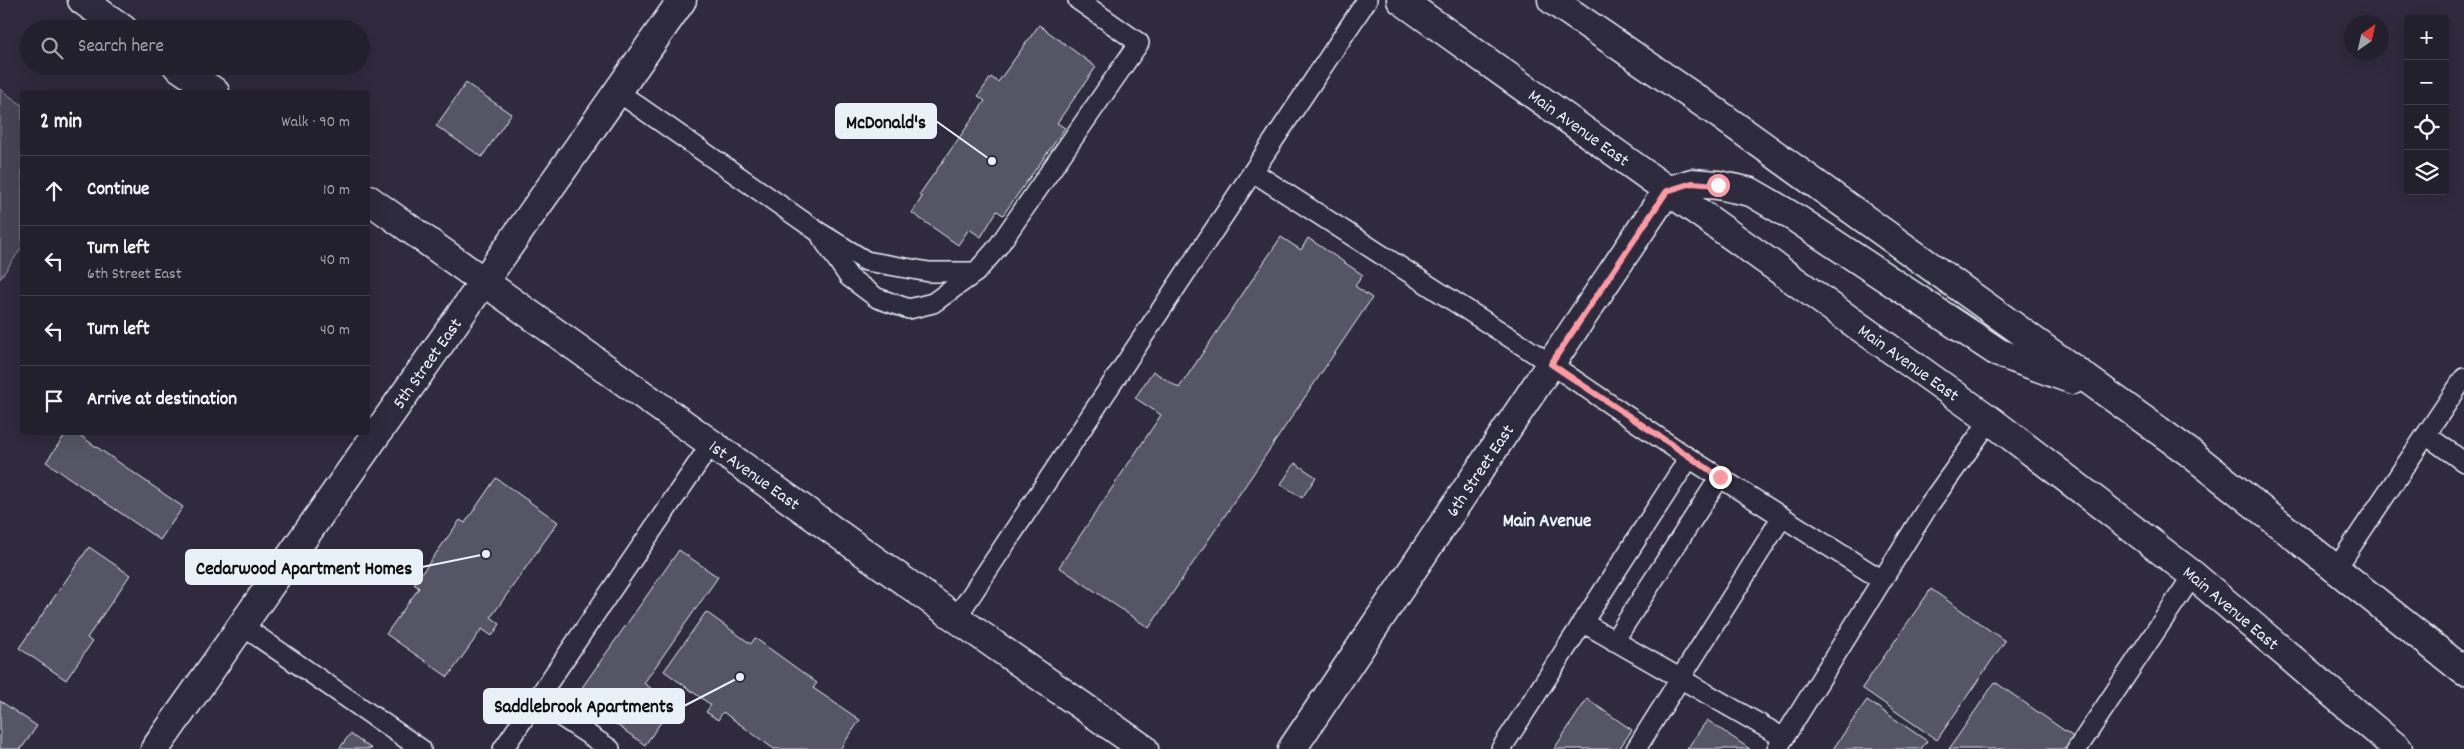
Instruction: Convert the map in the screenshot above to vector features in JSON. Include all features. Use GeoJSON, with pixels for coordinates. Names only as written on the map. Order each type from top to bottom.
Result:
{"type":"FeatureCollection","features":[{"type":"Feature","properties":{"kind":"main road"},"geometry":{"type":"LineString","coordinates":[[82,0],[110,20]]}},
{"type":"Feature","properties":{"kind":"main road","name":"5th Street East"},"geometry":{"type":"LineString","coordinates":[[155,749],[682,0]]}},
{"type":"Feature","properties":{"kind":"main road","name":"Main Avenue East"},"geometry":{"type":"LineString","coordinates":[[1401,0],[1990,420],[2194,575],[2398,749]]}},
{"type":"Feature","properties":{"kind":"main road"},"geometry":{"type":"LineString","coordinates":[[1552,0],[1716,112],[2190,453],[2464,672]]}},
{"type":"Feature","properties":{"kind":"main road"},"geometry":{"type":"LineString","coordinates":[[190,75],[212,90]]}},
{"type":"Feature","properties":{"kind":"main road"},"geometry":{"type":"LineString","coordinates":[[1667,191],[1692,183],[1718,185],[1751,192],[1797,219],[1999,353],[2105,391]]}},
{"type":"Feature","properties":{"kind":"main road","name":"6th Street East"},"geometry":{"type":"LineString","coordinates":[[1292,749],[1667,191]]}},
{"type":"Feature","properties":{"kind":"main road","name":"1st Avenue East"},"geometry":{"type":"LineString","coordinates":[[370,200],[956,618],[1144,749]]}},
{"type":"Feature","properties":{"kind":"lane"},"geometry":{"type":"LineString","coordinates":[[817,231],[849,277],[877,298],[909,309],[933,303],[976,272],[997,248],[1139,43],[1078,0]]}},
{"type":"Feature","properties":{"kind":"lane"},"geometry":{"type":"LineString","coordinates":[[956,618],[1367,0]]}},
{"type":"Feature","properties":{"kind":"lane"},"geometry":{"type":"LineString","coordinates":[[618,92],[817,231],[866,262],[930,272],[976,272]]}},
{"type":"Feature","properties":{"kind":"lane"},"geometry":{"type":"LineString","coordinates":[[1253,172],[1551,364],[1689,458],[1882,580]]}},
{"type":"Feature","properties":{"kind":"lane"},"geometry":{"type":"LineString","coordinates":[[2336,569],[2464,378]]}},
{"type":"Feature","properties":{"kind":"lane"},"geometry":{"type":"LineString","coordinates":[[1582,622],[1681,680],[1781,744],[1929,505],[1990,420]]}},
{"type":"Feature","properties":{"kind":"lane"},"geometry":{"type":"LineString","coordinates":[[2426,435],[2464,462]]}},
{"type":"Feature","properties":{"kind":"lane"},"geometry":{"type":"LineString","coordinates":[[503,749],[712,444]]}},
{"type":"Feature","properties":{"kind":"lane"},"geometry":{"type":"LineString","coordinates":[[1501,749],[1689,458]]}},
{"type":"Feature","properties":{"kind":"lane"},"geometry":{"type":"LineString","coordinates":[[1614,641],[1720,477]]}},
{"type":"Feature","properties":{"kind":"lane"},"geometry":{"type":"LineString","coordinates":[[1636,749],[1782,517]]}},
{"type":"Feature","properties":{"kind":"lane"},"geometry":{"type":"LineString","coordinates":[[2077,749],[2194,575]]}},
{"type":"Feature","properties":{"kind":"lane"},"geometry":{"type":"LineString","coordinates":[[241,625],[421,749]]}},
{"type":"Feature","properties":{"kind":"lane"},"geometry":{"type":"LineString","coordinates":[[536,700],[610,749]]}},
{"type":"Feature","properties":{"kind":"shaded area"},"geometry":{"type":"Polygon","coordinates":[[[0,89],[20,104],[20,250],[0,279],[0,89]]]}},
{"type":"Feature","properties":{"kind":"building"},"geometry":{"type":"Polygon","coordinates":[[[1039,25],[1096,67],[1057,123],[1065,128],[1003,215],[997,211],[981,237],[969,229],[958,245],[912,213],[922,197],[919,195],[985,101],[978,96],[991,77],[998,82],[1039,25]]]}},
{"type":"Feature","properties":{"kind":"building"},"geometry":{"type":"Polygon","coordinates":[[[466,83],[511,114],[482,157],[436,126],[466,83]]]}},
{"type":"Feature","properties":{"kind":"building"},"geometry":{"type":"Polygon","coordinates":[[[1281,237],[1301,250],[1308,238],[1363,275],[1355,286],[1372,298],[1149,628],[1059,567],[1161,415],[1135,398],[1153,371],[1179,388],[1281,237]]]}},
{"type":"Feature","properties":{"kind":"building"},"geometry":{"type":"Polygon","coordinates":[[[65,435],[79,435],[183,507],[160,540],[46,462],[65,435]]]}},
{"type":"Feature","properties":{"kind":"building"},"geometry":{"type":"Polygon","coordinates":[[[1295,463],[1316,477],[1302,498],[1281,484],[1295,463]]]}},
{"type":"Feature","properties":{"kind":"building"},"geometry":{"type":"Polygon","coordinates":[[[496,478],[558,522],[491,617],[500,624],[492,636],[482,629],[448,677],[386,634],[419,588],[414,584],[460,520],[465,523],[496,478]]]}},
{"type":"Feature","properties":{"kind":"building"},"geometry":{"type":"Polygon","coordinates":[[[89,547],[130,575],[87,638],[92,642],[66,680],[19,648],[89,547]]]}},
{"type":"Feature","properties":{"kind":"building"},"geometry":{"type":"Polygon","coordinates":[[[679,550],[718,577],[644,683],[673,705],[645,745],[576,696],[679,550]]]}},
{"type":"Feature","properties":{"kind":"building"},"geometry":{"type":"Polygon","coordinates":[[[1931,589],[2005,641],[1937,740],[1862,688],[1931,589]]]}},
{"type":"Feature","properties":{"kind":"building"},"geometry":{"type":"Polygon","coordinates":[[[706,612],[751,644],[755,638],[817,683],[813,688],[860,720],[840,749],[774,749],[723,712],[718,720],[706,712],[711,705],[664,671],[706,612]]]}},
{"type":"Feature","properties":{"kind":"building"},"geometry":{"type":"Polygon","coordinates":[[[1995,682],[2075,738],[2067,749],[1949,749],[1995,682]]]}},
{"type":"Feature","properties":{"kind":"building"},"geometry":{"type":"Polygon","coordinates":[[[1587,699],[1632,730],[1619,749],[1554,749],[1587,699]]]}},
{"type":"Feature","properties":{"kind":"building"},"geometry":{"type":"Polygon","coordinates":[[[1867,700],[1927,741],[1921,749],[1833,749],[1867,700]]]}},
{"type":"Feature","properties":{"kind":"building"},"geometry":{"type":"Polygon","coordinates":[[[0,701],[37,726],[21,749],[0,749],[0,701]]]}},
{"type":"Feature","properties":{"kind":"building"},"geometry":{"type":"Polygon","coordinates":[[[1707,720],[1750,749],[1687,749],[1707,720]]]}},
{"type":"Feature","properties":{"kind":"building"},"geometry":{"type":"Polygon","coordinates":[[[350,734],[372,749],[339,749],[350,734]]]}},
{"type":"Feature","properties":{"kind":"place","name":"McDonald's"},"geometry":{"type":"Point","coordinates":[992,161]}},
{"type":"Feature","properties":{"kind":"place","name":"Cedarwood Apartment Homes"},"geometry":{"type":"Point","coordinates":[486,554]}},
{"type":"Feature","properties":{"kind":"place","name":"Saddlebrook Apartments"},"geometry":{"type":"Point","coordinates":[740,677]}},
{"type":"Feature","properties":{"kind":"district","name":"Main Avenue"},"geometry":{"type":"Point","coordinates":[1547,519]}},
{"type":"Feature","properties":{"kind":"route"},"geometry":{"type":"LineString","coordinates":[[1718,185],[1692,183],[1667,191],[1551,364],[1720,477]]}}]}
